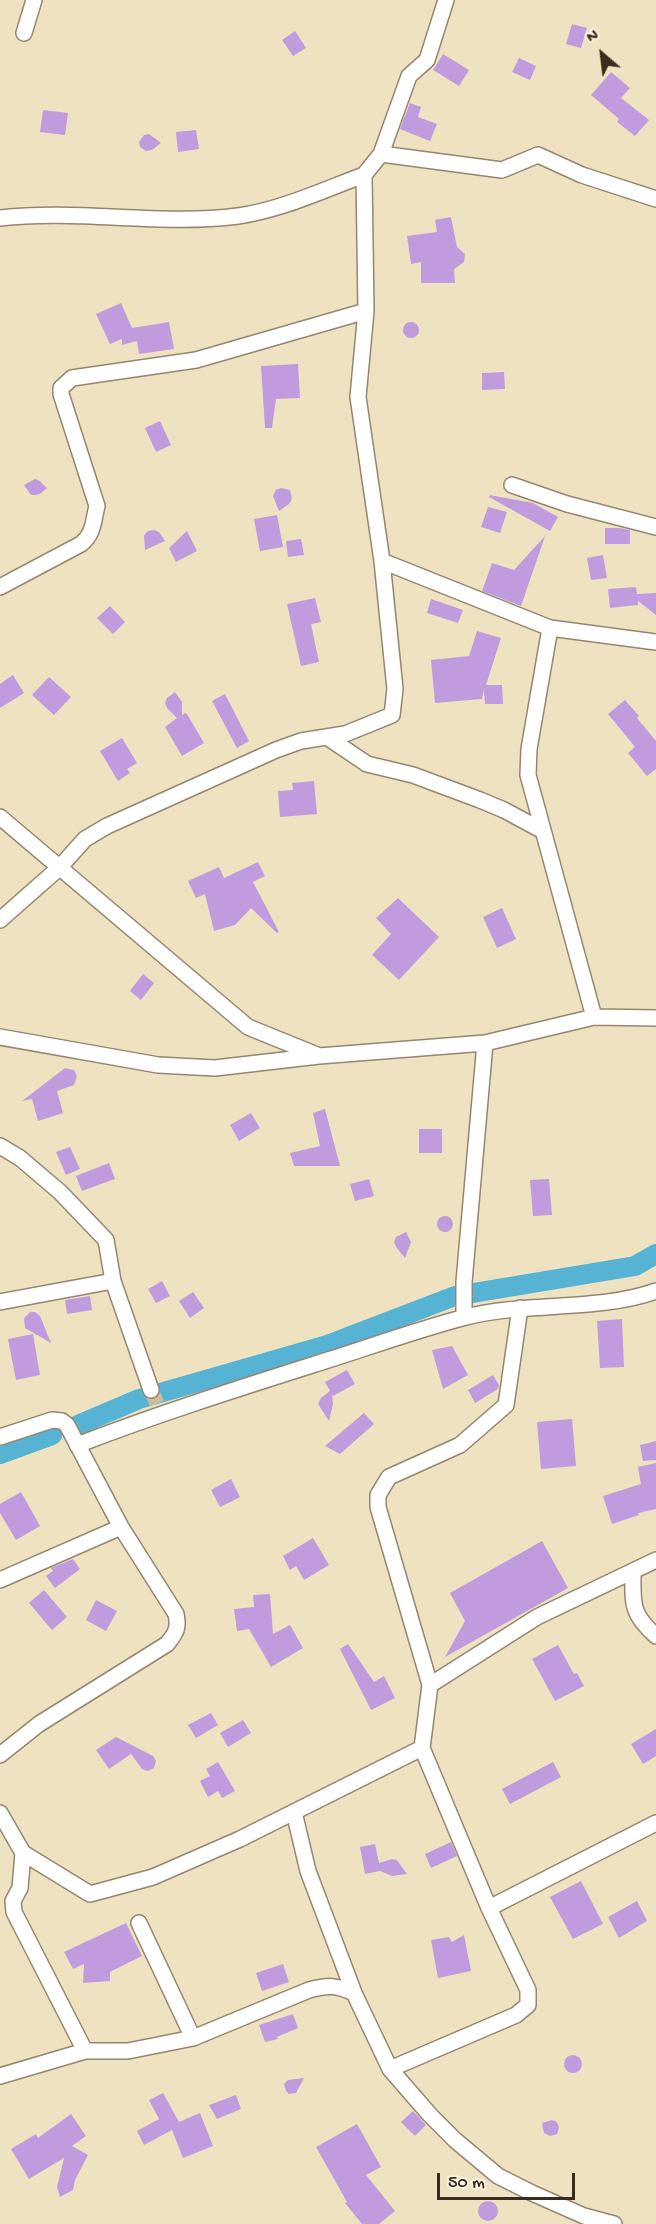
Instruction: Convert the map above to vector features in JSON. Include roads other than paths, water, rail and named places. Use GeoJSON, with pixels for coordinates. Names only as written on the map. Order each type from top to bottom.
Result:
{"type":"FeatureCollection","features":[{"type":"Feature","properties":{"kind":"street"},"geometry":{"type":"LineString","coordinates":[[24,33],[34,0]]}},
{"type":"Feature","properties":{"kind":"street"},"geometry":{"type":"LineString","coordinates":[[0,218],[28,215],[181,219],[237,216],[268,210],[364,175],[381,154],[409,76],[427,60],[446,0]]}},
{"type":"Feature","properties":{"kind":"street"},"geometry":{"type":"LineString","coordinates":[[381,154],[502,170],[538,155],[582,174],[656,199]]}},
{"type":"Feature","properties":{"kind":"street"},"geometry":{"type":"LineString","coordinates":[[0,920],[60,868],[85,839],[107,826],[276,750],[301,741],[345,734],[392,715],[395,689],[382,561],[358,397],[366,311],[364,175]]}},
{"type":"Feature","properties":{"kind":"street"},"geometry":{"type":"LineString","coordinates":[[0,587],[81,544],[89,538],[93,531],[96,506],[61,394],[61,388],[66,381],[72,378],[196,360],[366,311]]}},
{"type":"Feature","properties":{"kind":"street"},"geometry":{"type":"LineString","coordinates":[[512,485],[567,504],[656,527]]}},
{"type":"Feature","properties":{"kind":"street"},"geometry":{"type":"LineString","coordinates":[[382,561],[550,628],[656,642]]}},
{"type":"Feature","properties":{"kind":"street"},"geometry":{"type":"LineString","coordinates":[[550,628],[529,749],[528,775],[594,1017]]}},
{"type":"Feature","properties":{"kind":"street"},"geometry":{"type":"LineString","coordinates":[[327,736],[367,764],[413,775],[480,800],[543,831]]}},
{"type":"Feature","properties":{"kind":"street"},"geometry":{"type":"LineString","coordinates":[[0,817],[248,1026],[319,1056]]}},
{"type":"Feature","properties":{"kind":"street"},"geometry":{"type":"LineString","coordinates":[[0,1037],[158,1065],[215,1068],[319,1056],[485,1043],[594,1017],[656,1018]]}},
{"type":"Feature","properties":{"kind":"street"},"geometry":{"type":"LineString","coordinates":[[464,1317],[464,1282],[485,1043]]}},
{"type":"Feature","properties":{"kind":"street"},"geometry":{"type":"LineString","coordinates":[[0,1146],[20,1158],[60,1192],[106,1240],[113,1281],[151,1390]]}},
{"type":"Feature","properties":{"kind":"street"},"geometry":{"type":"LineString","coordinates":[[0,1302],[113,1281]]}},
{"type":"Feature","properties":{"kind":"street"},"geometry":{"type":"LineString","coordinates":[[77,1445],[161,1413],[464,1317],[520,1308],[638,1298],[656,1291]]}},
{"type":"Feature","properties":{"kind":"street"},"geometry":{"type":"LineString","coordinates":[[390,2069],[516,2015],[528,2005],[528,1990],[489,1908],[422,1748],[430,1685],[378,1507],[378,1495],[389,1477],[460,1445],[506,1406],[520,1308]]}},
{"type":"Feature","properties":{"kind":"street"},"geometry":{"type":"LineString","coordinates":[[0,1437],[58,1419],[67,1425],[121,1527],[176,1614],[178,1624],[176,1634],[167,1644],[39,1724],[0,1755]]}},
{"type":"Feature","properties":{"kind":"street"},"geometry":{"type":"LineString","coordinates":[[0,1580],[121,1527]]}},
{"type":"Feature","properties":{"kind":"street"},"geometry":{"type":"LineString","coordinates":[[430,1685],[537,1617],[656,1560]]}},
{"type":"Feature","properties":{"kind":"street"},"geometry":{"type":"LineString","coordinates":[[633,1571],[633,1602],[636,1614],[656,1636]]}},
{"type":"Feature","properties":{"kind":"street"},"geometry":{"type":"LineString","coordinates":[[0,1813],[23,1853],[90,1894],[153,1877],[240,1839],[422,1748]]}},
{"type":"Feature","properties":{"kind":"street"},"geometry":{"type":"LineString","coordinates":[[294,1812],[308,1870],[354,1993],[390,2069],[438,2123],[498,2176],[584,2216],[614,2224]]}},
{"type":"Feature","properties":{"kind":"street"},"geometry":{"type":"LineString","coordinates":[[489,1908],[656,1823]]}},
{"type":"Feature","properties":{"kind":"street"},"geometry":{"type":"LineString","coordinates":[[14,1912],[13,1901],[20,1888],[23,1853]]}},
{"type":"Feature","properties":{"kind":"street"},"geometry":{"type":"LineString","coordinates":[[0,1893],[14,1912],[85,2051]]}},
{"type":"Feature","properties":{"kind":"street"},"geometry":{"type":"LineString","coordinates":[[139,1923],[193,2038]]}},
{"type":"Feature","properties":{"kind":"street"},"geometry":{"type":"LineString","coordinates":[[2,2078],[85,2051],[128,2051],[193,2038],[309,1990],[337,1985],[354,1993]]}},
{"type":"Feature","properties":{"kind":"waterway"},"geometry":{"type":"LineString","coordinates":[[78,1425],[139,1399],[327,1345],[455,1296],[635,1266],[656,1254]]}},
{"type":"Feature","properties":{"kind":"waterway"},"geometry":{"type":"LineString","coordinates":[[0,1454],[52,1435]]}},
{"type":"Feature","properties":{"kind":"tunnel"},"geometry":{"type":"LineString","coordinates":[[151,1390],[161,1413]]}}]}
